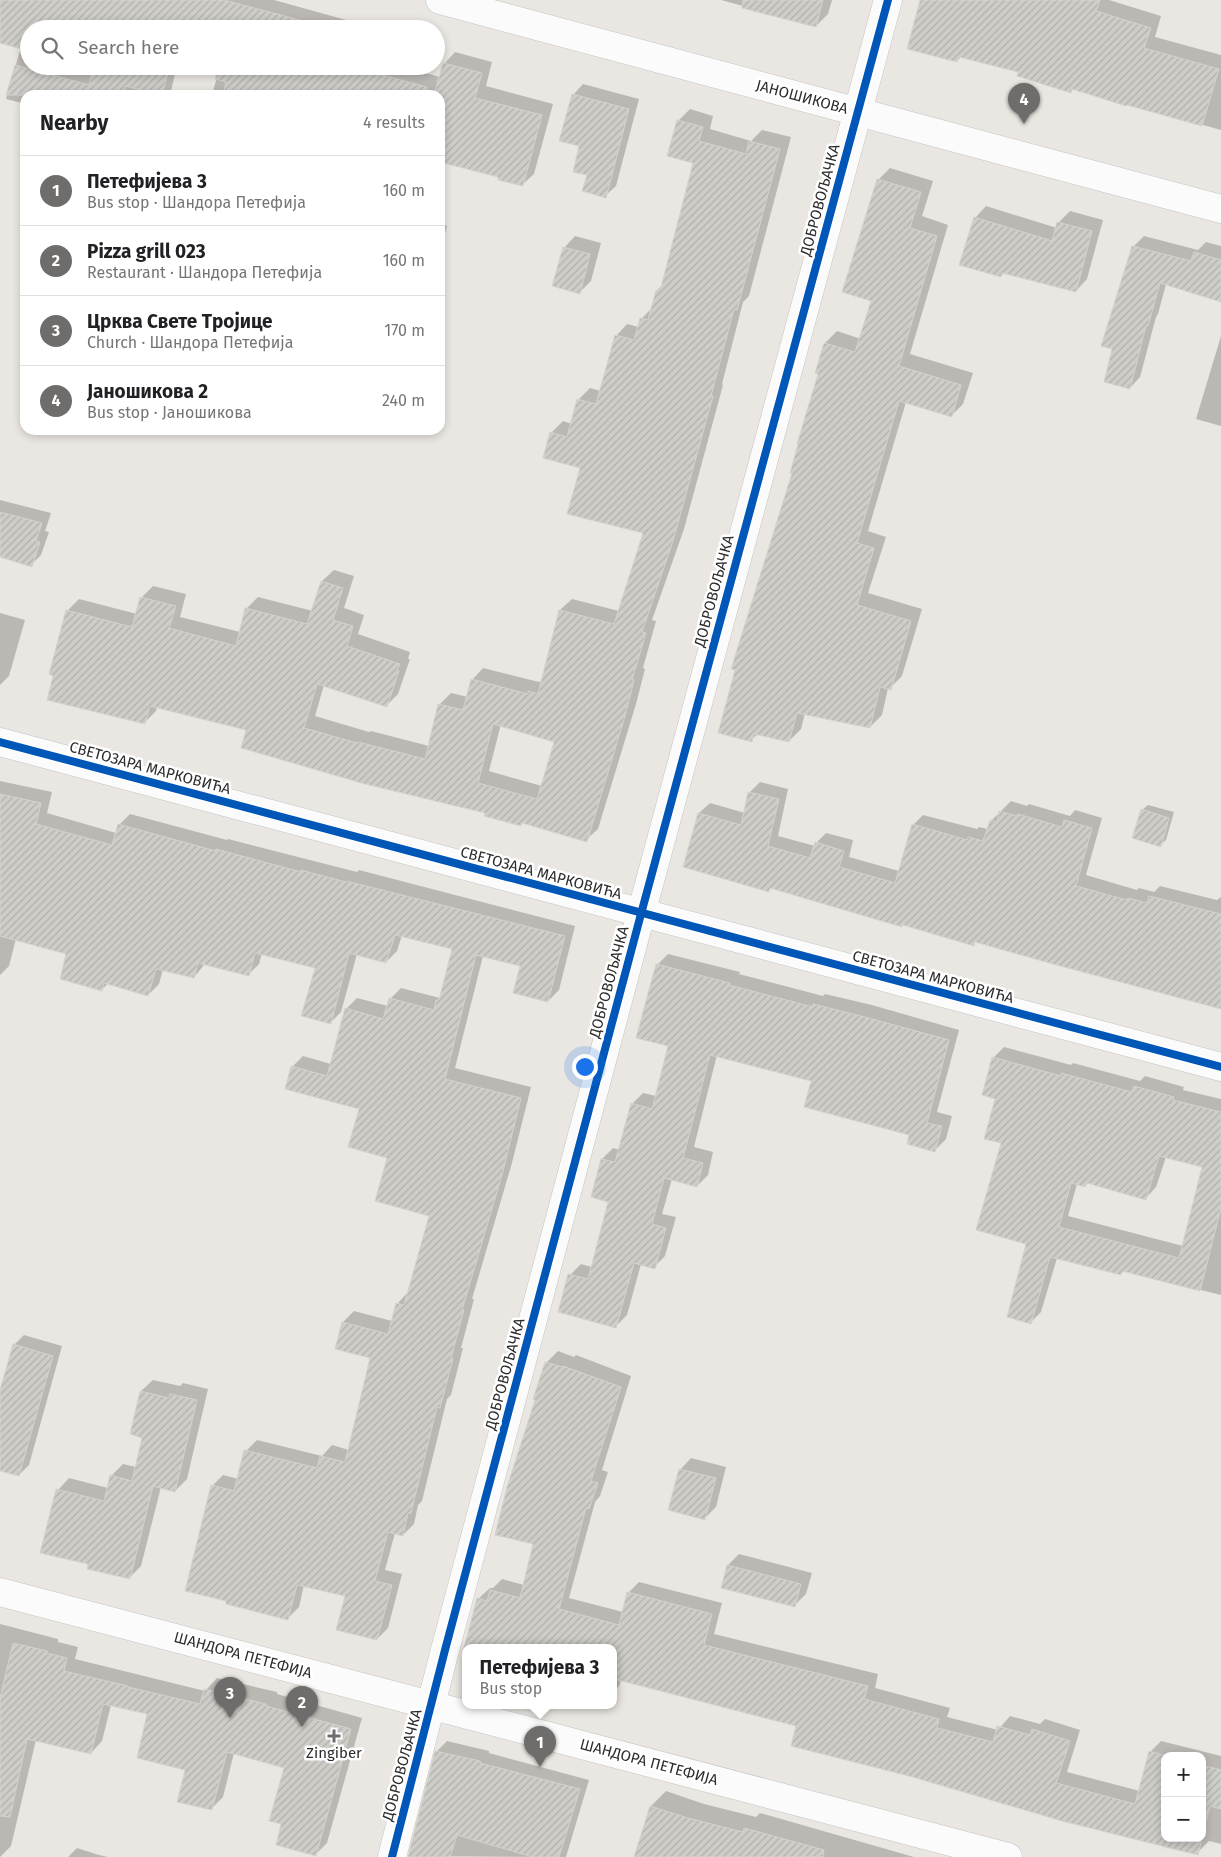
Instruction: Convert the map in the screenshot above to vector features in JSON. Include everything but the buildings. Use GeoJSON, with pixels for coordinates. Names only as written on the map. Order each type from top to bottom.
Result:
{"type":"FeatureCollection","features":[{"type":"Feature","properties":{"kind":"street","name":"ЈАНОШИКОВА"},"geometry":{"type":"LineString","coordinates":[[440,0],[1221,209]]}},
{"type":"Feature","properties":{"kind":"street","name":"ДОБРОВОЉАЧКА"},"geometry":{"type":"LineString","coordinates":[[392,1857],[641,914],[888,0]]}},
{"type":"Feature","properties":{"kind":"street","name":"СВЕТОЗАРА МАРКОВИЋА"},"geometry":{"type":"LineString","coordinates":[[0,742],[1221,1067]]}},
{"type":"Feature","properties":{"kind":"street","name":"ШАНДОРА ПЕТЕФИЈА"},"geometry":{"type":"LineString","coordinates":[[0,1592],[432,1704],[1008,1857]]}},
{"type":"Feature","properties":{"kind":"cycle path"},"geometry":{"type":"LineString","coordinates":[[392,1857],[445,1650],[641,914],[888,0]]}},
{"type":"Feature","properties":{"kind":"cycle path"},"geometry":{"type":"LineString","coordinates":[[0,742],[1221,1067]]}},
{"type":"Feature","properties":{"kind":"place","name":"Јаношикова 2"},"geometry":{"type":"Point","coordinates":[1024,124]}},
{"type":"Feature","properties":{"kind":"place","name":"Црква Свете Тројице"},"geometry":{"type":"Point","coordinates":[230,1718]}},
{"type":"Feature","properties":{"kind":"place","name":"Pizza grill 023"},"geometry":{"type":"Point","coordinates":[302,1727]}},
{"type":"Feature","properties":{"kind":"place","name":"Zingiber"},"geometry":{"type":"Point","coordinates":[334,1736]}},
{"type":"Feature","properties":{"kind":"place","name":"Петефијева 3"},"geometry":{"type":"Point","coordinates":[540,1767]}}]}
